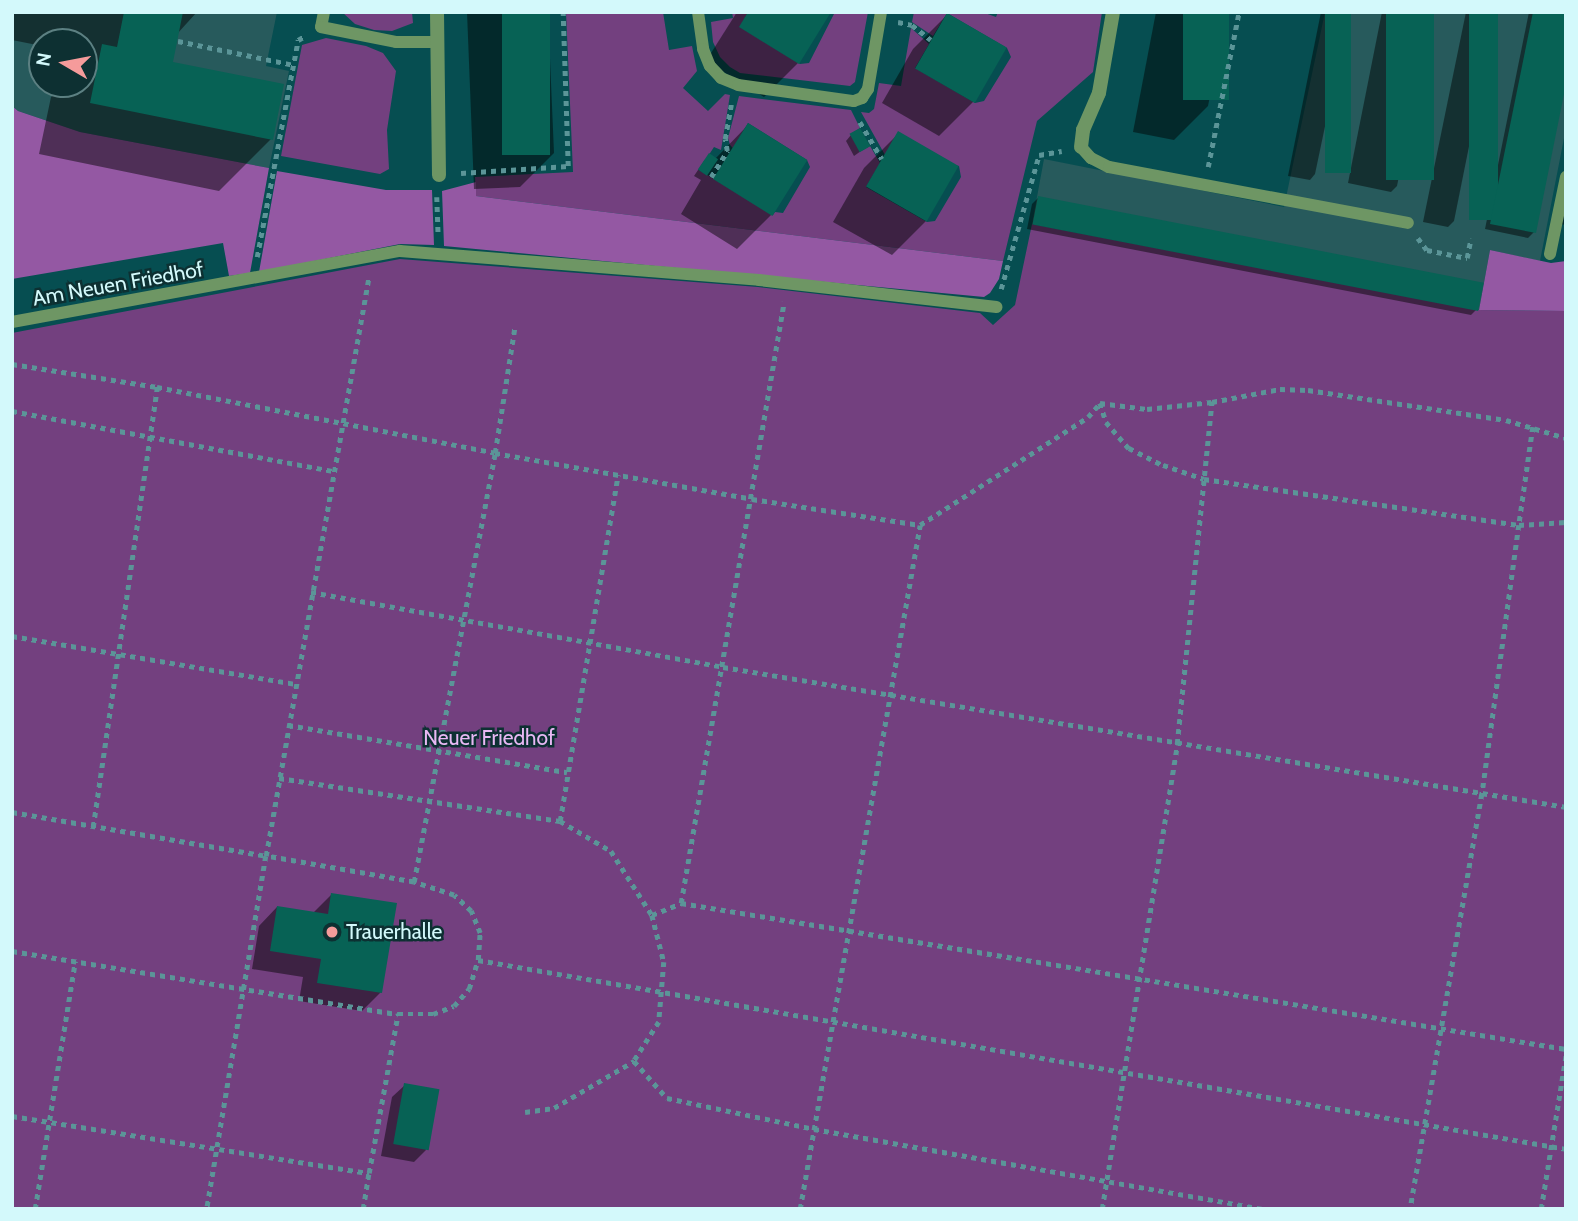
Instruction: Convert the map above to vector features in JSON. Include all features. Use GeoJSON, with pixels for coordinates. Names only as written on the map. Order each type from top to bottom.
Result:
{"type":"FeatureCollection","features":[{"type":"Feature","properties":{"kind":"street"},"geometry":{"type":"LineString","coordinates":[[437,12],[439,175]]}},
{"type":"Feature","properties":{"kind":"street"},"geometry":{"type":"LineString","coordinates":[[1081,147],[1083,130],[1099,93],[1113,12]]}},
{"type":"Feature","properties":{"kind":"lane"},"geometry":{"type":"LineString","coordinates":[[324,12],[321,27],[396,43],[437,42]]}},
{"type":"Feature","properties":{"kind":"lane"},"geometry":{"type":"LineString","coordinates":[[698,12],[703,49],[710,66],[721,78],[738,85],[854,101],[862,97],[867,89],[880,16]]}},
{"type":"Feature","properties":{"kind":"lane"},"geometry":{"type":"LineString","coordinates":[[1081,147],[1091,158],[1109,167],[1408,223]]}},
{"type":"Feature","properties":{"kind":"lane"},"geometry":{"type":"LineString","coordinates":[[1550,254],[1566,177]]}},
{"type":"Feature","properties":{"kind":"lane","name":"Am Neuen Friedhof"},"geometry":{"type":"LineString","coordinates":[[12,322],[400,251],[438,252],[759,281],[996,307]]}},
{"type":"Feature","properties":{"kind":"path"},"geometry":{"type":"LineString","coordinates":[[438,252],[439,175],[568,166],[563,12]]}},
{"type":"Feature","properties":{"kind":"path"},"geometry":{"type":"LineString","coordinates":[[1204,185],[1239,12]]}},
{"type":"Feature","properties":{"kind":"path"},"geometry":{"type":"LineString","coordinates":[[880,16],[912,25],[931,40]]}},
{"type":"Feature","properties":{"kind":"path"},"geometry":{"type":"LineString","coordinates":[[256,278],[254,271],[298,40],[321,27]]}},
{"type":"Feature","properties":{"kind":"path"},"geometry":{"type":"LineString","coordinates":[[178,41],[294,65]]}},
{"type":"Feature","properties":{"kind":"path"},"geometry":{"type":"LineString","coordinates":[[711,177],[728,152],[725,139],[738,85]]}},
{"type":"Feature","properties":{"kind":"path"},"geometry":{"type":"LineString","coordinates":[[854,101],[858,118],[883,159]]}},
{"type":"Feature","properties":{"kind":"path"},"geometry":{"type":"LineString","coordinates":[[1004,275],[1039,155],[1081,147]]}},
{"type":"Feature","properties":{"kind":"path"},"geometry":{"type":"LineString","coordinates":[[1427,250],[1466,258],[1471,238]]}},
{"type":"Feature","properties":{"kind":"path"},"geometry":{"type":"LineString","coordinates":[[207,1209],[295,684],[371,264],[370,256]]}},
{"type":"Feature","properties":{"kind":"path"},"geometry":{"type":"LineString","coordinates":[[681,903],[784,301]]}},
{"type":"Feature","properties":{"kind":"path"},"geometry":{"type":"LineString","coordinates":[[414,882],[495,453],[515,326]]}},
{"type":"Feature","properties":{"kind":"path"},"geometry":{"type":"LineString","coordinates":[[12,364],[157,387],[495,453],[752,499],[920,525],[1088,417],[1100,403]]}},
{"type":"Feature","properties":{"kind":"path"},"geometry":{"type":"LineString","coordinates":[[93,827],[157,387]]}},
{"type":"Feature","properties":{"kind":"path"},"geometry":{"type":"LineString","coordinates":[[1100,403],[1147,409],[1212,402],[1280,389],[1308,390],[1532,427],[1566,438]]}},
{"type":"Feature","properties":{"kind":"path"},"geometry":{"type":"LineString","coordinates":[[1101,1209],[1177,744],[1212,402]]}},
{"type":"Feature","properties":{"kind":"path"},"geometry":{"type":"LineString","coordinates":[[1100,403],[1106,422],[1129,448],[1163,466],[1204,479],[1519,525],[1566,522]]}},
{"type":"Feature","properties":{"kind":"path"},"geometry":{"type":"LineString","coordinates":[[12,411],[149,439],[333,471]]}},
{"type":"Feature","properties":{"kind":"path"},"geometry":{"type":"LineString","coordinates":[[1410,1209],[1482,794],[1532,427]]}},
{"type":"Feature","properties":{"kind":"path"},"geometry":{"type":"LineString","coordinates":[[560,821],[618,475]]}},
{"type":"Feature","properties":{"kind":"path"},"geometry":{"type":"LineString","coordinates":[[800,1209],[920,525]]}},
{"type":"Feature","properties":{"kind":"path"},"geometry":{"type":"LineString","coordinates":[[311,592],[463,617],[723,667],[1566,807]]}},
{"type":"Feature","properties":{"kind":"path"},"geometry":{"type":"LineString","coordinates":[[12,636],[295,684]]}},
{"type":"Feature","properties":{"kind":"path"},"geometry":{"type":"LineString","coordinates":[[288,725],[567,772]]}},
{"type":"Feature","properties":{"kind":"path"},"geometry":{"type":"LineString","coordinates":[[279,778],[560,821],[611,851],[652,915],[664,962],[664,992],[659,1022],[634,1061],[554,1108],[525,1112]]}},
{"type":"Feature","properties":{"kind":"path"},"geometry":{"type":"LineString","coordinates":[[12,812],[414,882],[454,895],[471,911],[480,933],[478,960],[469,989],[454,1006],[433,1014],[398,1014],[243,991],[12,951]]}},
{"type":"Feature","properties":{"kind":"path"},"geometry":{"type":"LineString","coordinates":[[652,915],[681,903],[1566,1049]]}},
{"type":"Feature","properties":{"kind":"path"},"geometry":{"type":"LineString","coordinates":[[478,960],[1426,1127],[1566,1149]]}},
{"type":"Feature","properties":{"kind":"path"},"geometry":{"type":"LineString","coordinates":[[35,1209],[75,961]]}},
{"type":"Feature","properties":{"kind":"path"},"geometry":{"type":"LineString","coordinates":[[363,1209],[398,1014]]}},
{"type":"Feature","properties":{"kind":"path"},"geometry":{"type":"LineString","coordinates":[[1541,1209],[1566,1055]]}},
{"type":"Feature","properties":{"kind":"path"},"geometry":{"type":"LineString","coordinates":[[634,1061],[667,1098],[814,1129],[1264,1209]]}},
{"type":"Feature","properties":{"kind":"path"},"geometry":{"type":"LineString","coordinates":[[12,1116],[369,1173]]}},
{"type":"Feature","properties":{"kind":"shaded area"},"geometry":{"type":"Polygon","coordinates":[[[12,12],[277,12],[266,66],[289,71],[269,168],[80,132],[18,111],[12,106],[12,12]]]}},
{"type":"Feature","properties":{"kind":"shaded area"},"geometry":{"type":"Polygon","coordinates":[[[1325,12],[1566,12],[1566,128],[1540,261],[1490,250],[1479,310],[1032,224],[1044,159],[1284,207],[1325,12]]]}},
{"type":"Feature","properties":{"kind":"shaded area"},"geometry":{"type":"Polygon","coordinates":[[[12,106],[18,111],[80,132],[269,168],[250,273],[229,276],[223,243],[12,279],[12,106]]]}},
{"type":"Feature","properties":{"kind":"shaded area"},"geometry":{"type":"Polygon","coordinates":[[[277,171],[386,190],[432,190],[434,245],[400,244],[259,272],[277,171]]]}},
{"type":"Feature","properties":{"kind":"shaded area"},"geometry":{"type":"Polygon","coordinates":[[[476,182],[476,196],[1003,261],[999,279],[984,297],[444,246],[442,191],[476,182]]]}},
{"type":"Feature","properties":{"kind":"shaded area"},"geometry":{"type":"Polygon","coordinates":[[[1490,250],[1551,263],[1566,261],[1566,311],[1479,310],[1490,250]]]}},
{"type":"Feature","properties":{"kind":"green space"},"geometry":{"type":"Polygon","coordinates":[[[342,12],[412,12],[413,23],[392,31],[374,30],[355,24],[342,12]]]}},
{"type":"Feature","properties":{"kind":"green space"},"geometry":{"type":"Polygon","coordinates":[[[566,12],[663,12],[669,50],[692,46],[697,71],[683,88],[708,111],[725,94],[730,95],[721,150],[714,147],[699,170],[773,215],[775,212],[783,213],[810,167],[807,160],[748,123],[733,148],[730,145],[728,138],[739,96],[851,110],[860,128],[851,134],[861,151],[870,146],[880,163],[866,187],[927,222],[935,221],[961,177],[959,166],[885,155],[861,112],[869,113],[874,109],[879,83],[901,86],[911,28],[929,44],[915,68],[975,103],[984,101],[1011,57],[1007,48],[947,13],[933,36],[912,22],[914,12],[982,12],[996,17],[998,12],[1102,12],[1093,72],[1037,121],[1003,261],[476,196],[475,177],[573,172],[566,12]]]}},
{"type":"Feature","properties":{"kind":"green space"},"geometry":{"type":"Polygon","coordinates":[[[732,12],[748,12],[740,27],[800,64],[809,63],[835,12],[868,12],[855,82],[850,86],[740,73],[720,57],[713,42],[711,22],[733,18],[732,12]]]}},
{"type":"Feature","properties":{"kind":"green space"},"geometry":{"type":"Polygon","coordinates":[[[326,38],[366,46],[383,53],[396,71],[387,130],[389,169],[380,174],[281,156],[302,45],[326,38]]]}},
{"type":"Feature","properties":{"kind":"green space","name":"Neuer Friedhof"},"geometry":{"type":"Polygon","coordinates":[[[1032,224],[1478,310],[1566,311],[1566,1209],[12,1209],[12,333],[400,259],[758,287],[980,313],[993,325],[1015,305],[1032,224]]]}},
{"type":"Feature","properties":{"kind":"building"},"geometry":{"type":"Polygon","coordinates":[[[124,12],[183,12],[173,62],[284,84],[273,140],[90,103],[91,98],[98,98],[98,64],[102,44],[117,47],[124,12]]]}},
{"type":"Feature","properties":{"kind":"building"},"geometry":{"type":"Polygon","coordinates":[[[502,12],[550,12],[550,155],[502,155],[502,12]]]}},
{"type":"Feature","properties":{"kind":"building"},"geometry":{"type":"Polygon","coordinates":[[[748,12],[831,12],[799,64],[739,27],[748,12]]]}},
{"type":"Feature","properties":{"kind":"building"},"geometry":{"type":"Polygon","coordinates":[[[1183,12],[1229,12],[1229,100],[1183,100],[1183,12]]]}},
{"type":"Feature","properties":{"kind":"building"},"geometry":{"type":"Polygon","coordinates":[[[1325,12],[1351,12],[1351,173],[1325,173],[1325,12]]]}},
{"type":"Feature","properties":{"kind":"building"},"geometry":{"type":"Polygon","coordinates":[[[1386,12],[1434,12],[1434,180],[1386,180],[1386,12]]]}},
{"type":"Feature","properties":{"kind":"building"},"geometry":{"type":"Polygon","coordinates":[[[1469,12],[1498,12],[1498,220],[1469,220],[1469,12]]]}},
{"type":"Feature","properties":{"kind":"building"},"geometry":{"type":"Polygon","coordinates":[[[1533,12],[1566,12],[1566,84],[1536,233],[1490,224],[1533,12]]]}},
{"type":"Feature","properties":{"kind":"building"},"geometry":{"type":"Polygon","coordinates":[[[947,13],[1007,48],[975,103],[915,68],[947,13]]]}},
{"type":"Feature","properties":{"kind":"building"},"geometry":{"type":"Polygon","coordinates":[[[748,123],[807,160],[772,216],[713,179],[748,123]]]}},
{"type":"Feature","properties":{"kind":"building"},"geometry":{"type":"Polygon","coordinates":[[[860,128],[870,146],[860,152],[850,134],[860,128]]]}},
{"type":"Feature","properties":{"kind":"building"},"geometry":{"type":"Polygon","coordinates":[[[898,131],[959,166],[927,221],[866,186],[898,131]]]}},
{"type":"Feature","properties":{"kind":"building"},"geometry":{"type":"Polygon","coordinates":[[[709,153],[718,159],[707,176],[698,170],[709,153]]]}},
{"type":"Feature","properties":{"kind":"building"},"geometry":{"type":"Polygon","coordinates":[[[1038,196],[1484,283],[1478,311],[1032,224],[1038,196]]]}},
{"type":"Feature","properties":{"kind":"building","name":"Trauerhalle"},"geometry":{"type":"Polygon","coordinates":[[[331,893],[397,903],[382,993],[317,983],[321,959],[270,951],[277,906],[328,914],[331,893]]]}},
{"type":"Feature","properties":{"kind":"building"},"geometry":{"type":"Polygon","coordinates":[[[404,1083],[439,1089],[429,1150],[393,1144],[404,1083]]]}},
{"type":"Feature","properties":{"kind":"place","name":"Trauerhalle"},"geometry":{"type":"Point","coordinates":[332,932]}}]}
